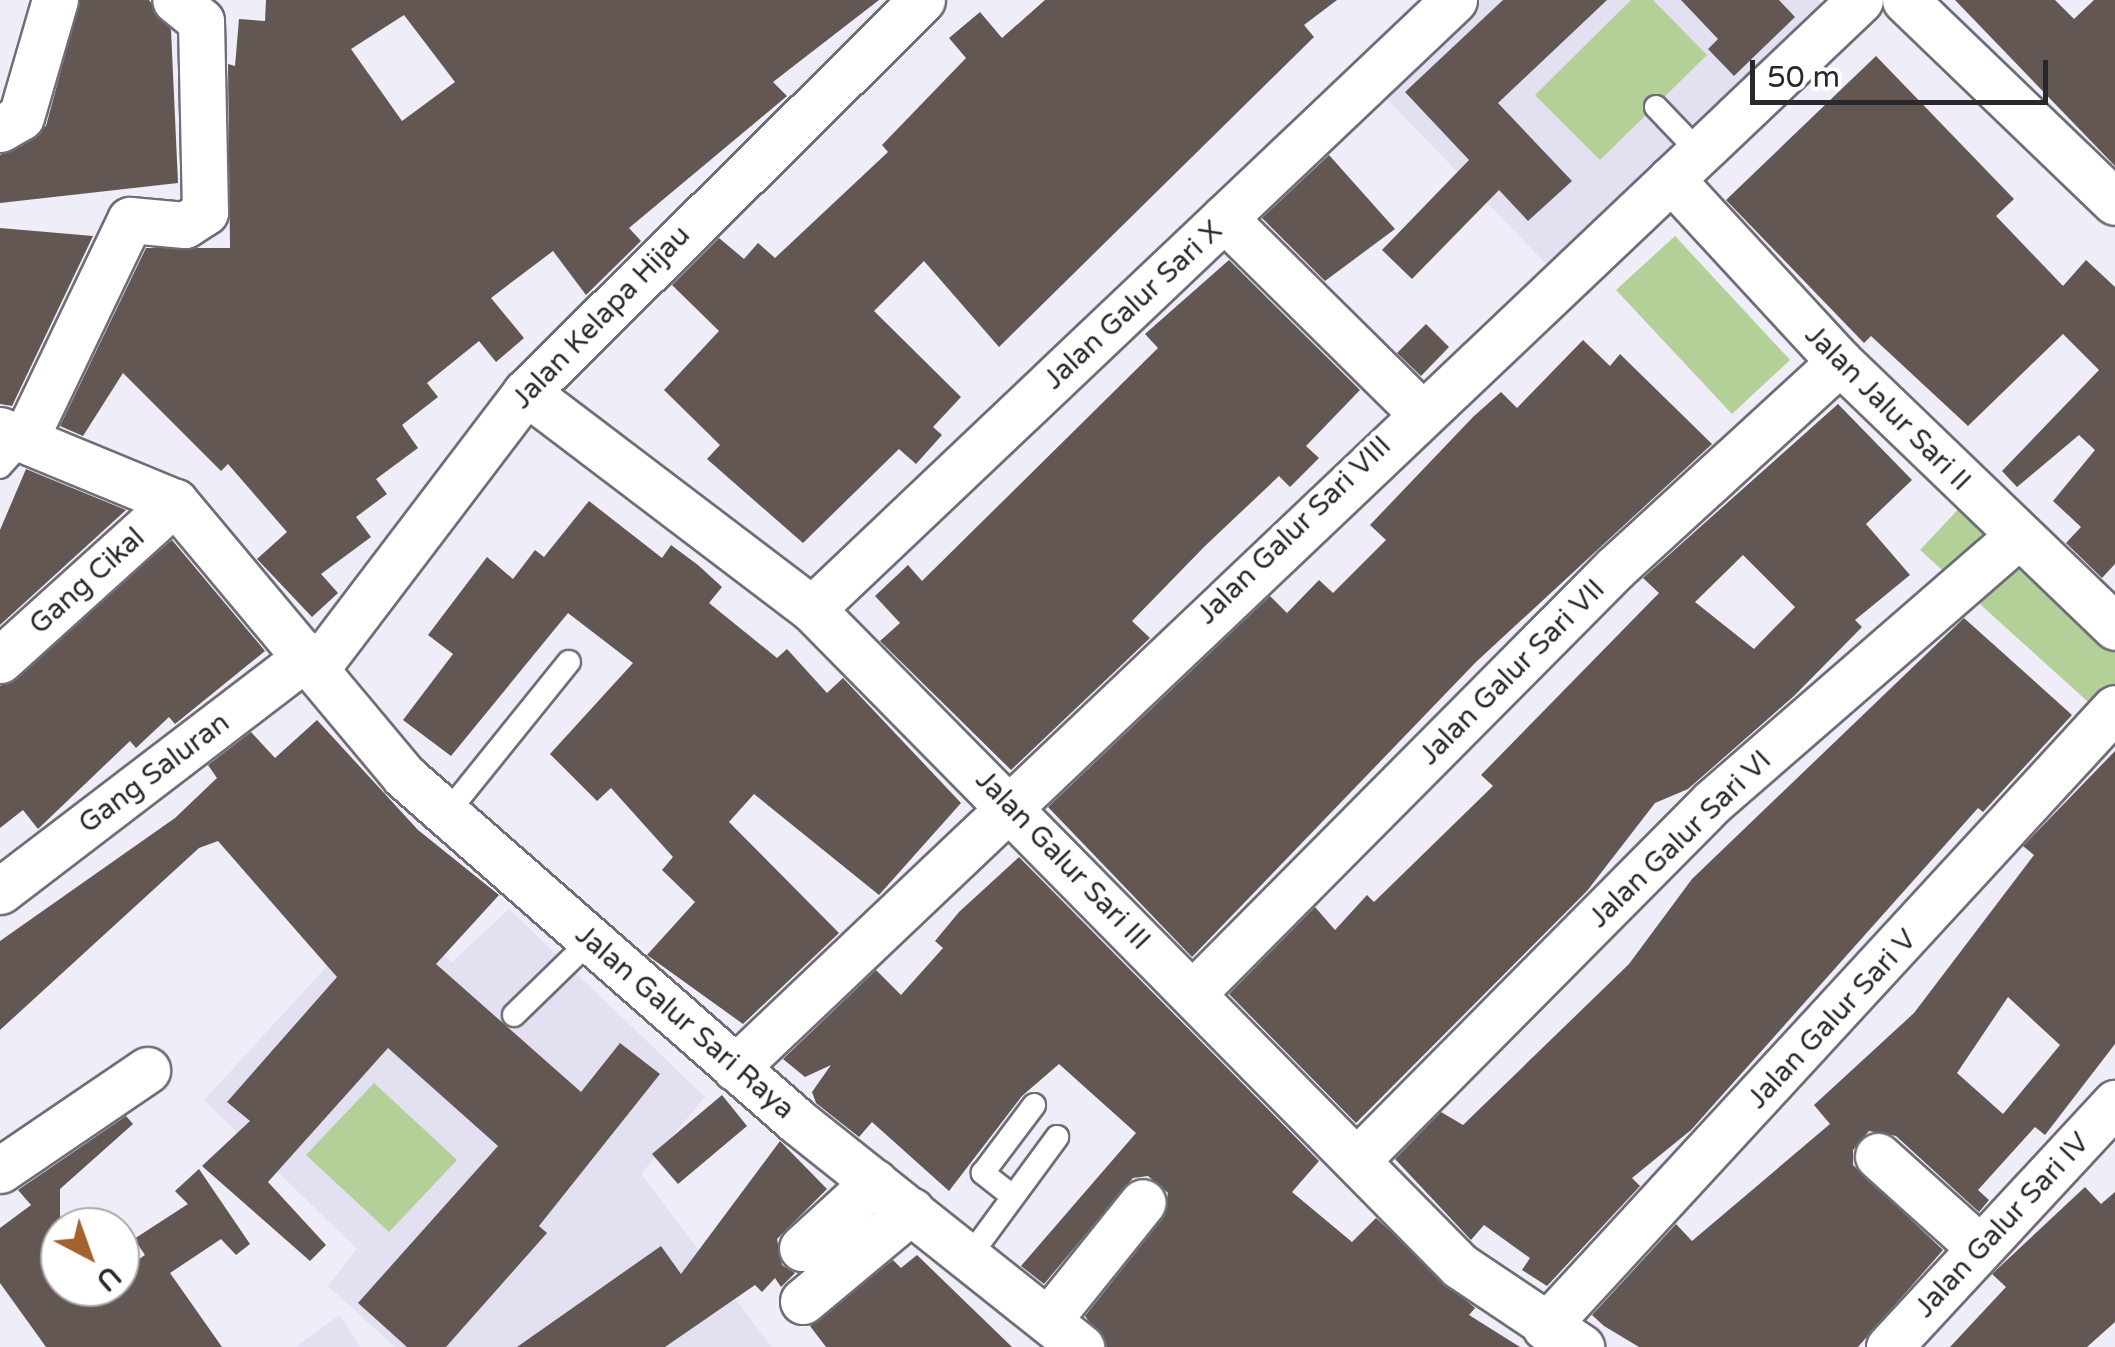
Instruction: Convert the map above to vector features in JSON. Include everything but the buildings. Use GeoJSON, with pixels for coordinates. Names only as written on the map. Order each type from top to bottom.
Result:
{"type":"FeatureCollection","features":[{"type":"Feature","properties":{"kind":"street"},"geometry":{"type":"LineString","coordinates":[[0,129],[21,116],[55,0]]}},
{"type":"Feature","properties":{"kind":"street"},"geometry":{"type":"LineString","coordinates":[[175,0],[200,21],[210,194],[205,212],[179,225],[130,220],[8,445],[175,502]]}},
{"type":"Feature","properties":{"kind":"street","name":"Jalan Kelapa Hijau"},"geometry":{"type":"LineString","coordinates":[[302,647],[586,328],[922,0]]}},
{"type":"Feature","properties":{"kind":"street","name":"Jalan Galur Sari X"},"geometry":{"type":"LineString","coordinates":[[812,609],[1454,0]]}},
{"type":"Feature","properties":{"kind":"street","name":"Jalan Galur Sari VIII"},"geometry":{"type":"LineString","coordinates":[[735,1068],[1419,411],[1860,0]]}},
{"type":"Feature","properties":{"kind":"street"},"geometry":{"type":"LineString","coordinates":[[1904,0],[2111,191]]}},
{"type":"Feature","properties":{"kind":"street","name":"Jalan Jalur Sari II"},"geometry":{"type":"LineString","coordinates":[[1685,165],[1840,362],[2115,627]]}},
{"type":"Feature","properties":{"kind":"street"},"geometry":{"type":"LineString","coordinates":[[1224,218],[1419,411]]}},
{"type":"Feature","properties":{"kind":"street","name":"Jalan Galur Sari VII"},"geometry":{"type":"LineString","coordinates":[[1193,993],[1615,568],[1840,362]]}},
{"type":"Feature","properties":{"kind":"street","name":"Jalan Galur Sari III"},"geometry":{"type":"LineString","coordinates":[[531,386],[812,609],[1008,802],[1359,1158],[1460,1266],[1563,1337]]}},
{"type":"Feature","properties":{"kind":"street","name":"Jalan Galur Sari Raya"},"geometry":{"type":"LineString","coordinates":[[175,502],[302,647],[380,750],[447,813],[735,1068],[1065,1334]]}},
{"type":"Feature","properties":{"kind":"street","name":"Gang Cikal"},"geometry":{"type":"LineString","coordinates":[[0,660],[175,502]]}},
{"type":"Feature","properties":{"kind":"street","name":"Jalan Galur Sari VI"},"geometry":{"type":"LineString","coordinates":[[1359,1158],[1712,802],[2018,537]]}},
{"type":"Feature","properties":{"kind":"street","name":"Gang Saluran"},"geometry":{"type":"LineString","coordinates":[[0,891],[302,647]]}},
{"type":"Feature","properties":{"kind":"street","name":"Jalan Galur Sari V"},"geometry":{"type":"LineString","coordinates":[[1563,1337],[2115,708]]}},
{"type":"Feature","properties":{"kind":"street"},"geometry":{"type":"LineString","coordinates":[[0,1170],[147,1070]]}},
{"type":"Feature","properties":{"kind":"street","name":"Jalan Galur Sari IV"},"geometry":{"type":"LineString","coordinates":[[1888,1347],[2115,1102]]}},
{"type":"Feature","properties":{"kind":"street"},"geometry":{"type":"LineString","coordinates":[[1878,1156],[1980,1248]]}},
{"type":"Feature","properties":{"kind":"street"},"geometry":{"type":"LineString","coordinates":[[802,1248],[874,1182]]}},
{"type":"Feature","properties":{"kind":"street"},"geometry":{"type":"LineString","coordinates":[[1065,1334],[1143,1202]]}},
{"type":"Feature","properties":{"kind":"street"},"geometry":{"type":"LineString","coordinates":[[803,1301],[911,1210]]}},
{"type":"Feature","properties":{"kind":"lane"},"geometry":{"type":"LineString","coordinates":[[1656,107],[1685,165]]}},
{"type":"Feature","properties":{"kind":"lane"},"geometry":{"type":"LineString","coordinates":[[447,813],[569,662]]}},
{"type":"Feature","properties":{"kind":"lane"},"geometry":{"type":"LineString","coordinates":[[514,1015],[591,940]]}},
{"type":"Feature","properties":{"kind":"lane"},"geometry":{"type":"LineString","coordinates":[[1011,1195],[982,1173],[1034,1105]]}},
{"type":"Feature","properties":{"kind":"lane"},"geometry":{"type":"LineString","coordinates":[[969,1257],[1011,1195],[1057,1138]]}},
{"type":"Feature","properties":{"kind":"shaded area"},"geometry":{"type":"Polygon","coordinates":[[[1481,0],[1819,0],[1828,9],[1553,271],[1382,94],[1481,0]]]}},
{"type":"Feature","properties":{"kind":"shaded area"},"geometry":{"type":"Polygon","coordinates":[[[384,904],[452,962],[509,909],[705,1097],[641,1174],[772,1347],[395,1347],[328,1286],[357,1249],[204,1100],[384,904]]]}},
{"type":"Feature","properties":{"kind":"shaded area"},"geometry":{"type":"Polygon","coordinates":[[[340,1315],[360,1347],[295,1347],[340,1315]]]}},
{"type":"Feature","properties":{"kind":"green space"},"geometry":{"type":"Polygon","coordinates":[[[1631,0],[1653,0],[1707,55],[1600,160],[1535,95],[1631,0]]]}},
{"type":"Feature","properties":{"kind":"green space"},"geometry":{"type":"Polygon","coordinates":[[[1675,236],[1790,360],[1732,414],[1616,290],[1675,236]]]}},
{"type":"Feature","properties":{"kind":"green space"},"geometry":{"type":"Polygon","coordinates":[[[1966,501],[2115,647],[2115,690],[2097,710],[1920,550],[1966,501]]]}},
{"type":"Feature","properties":{"kind":"green space"},"geometry":{"type":"Polygon","coordinates":[[[374,1083],[457,1160],[389,1232],[306,1155],[374,1083]]]}}]}
